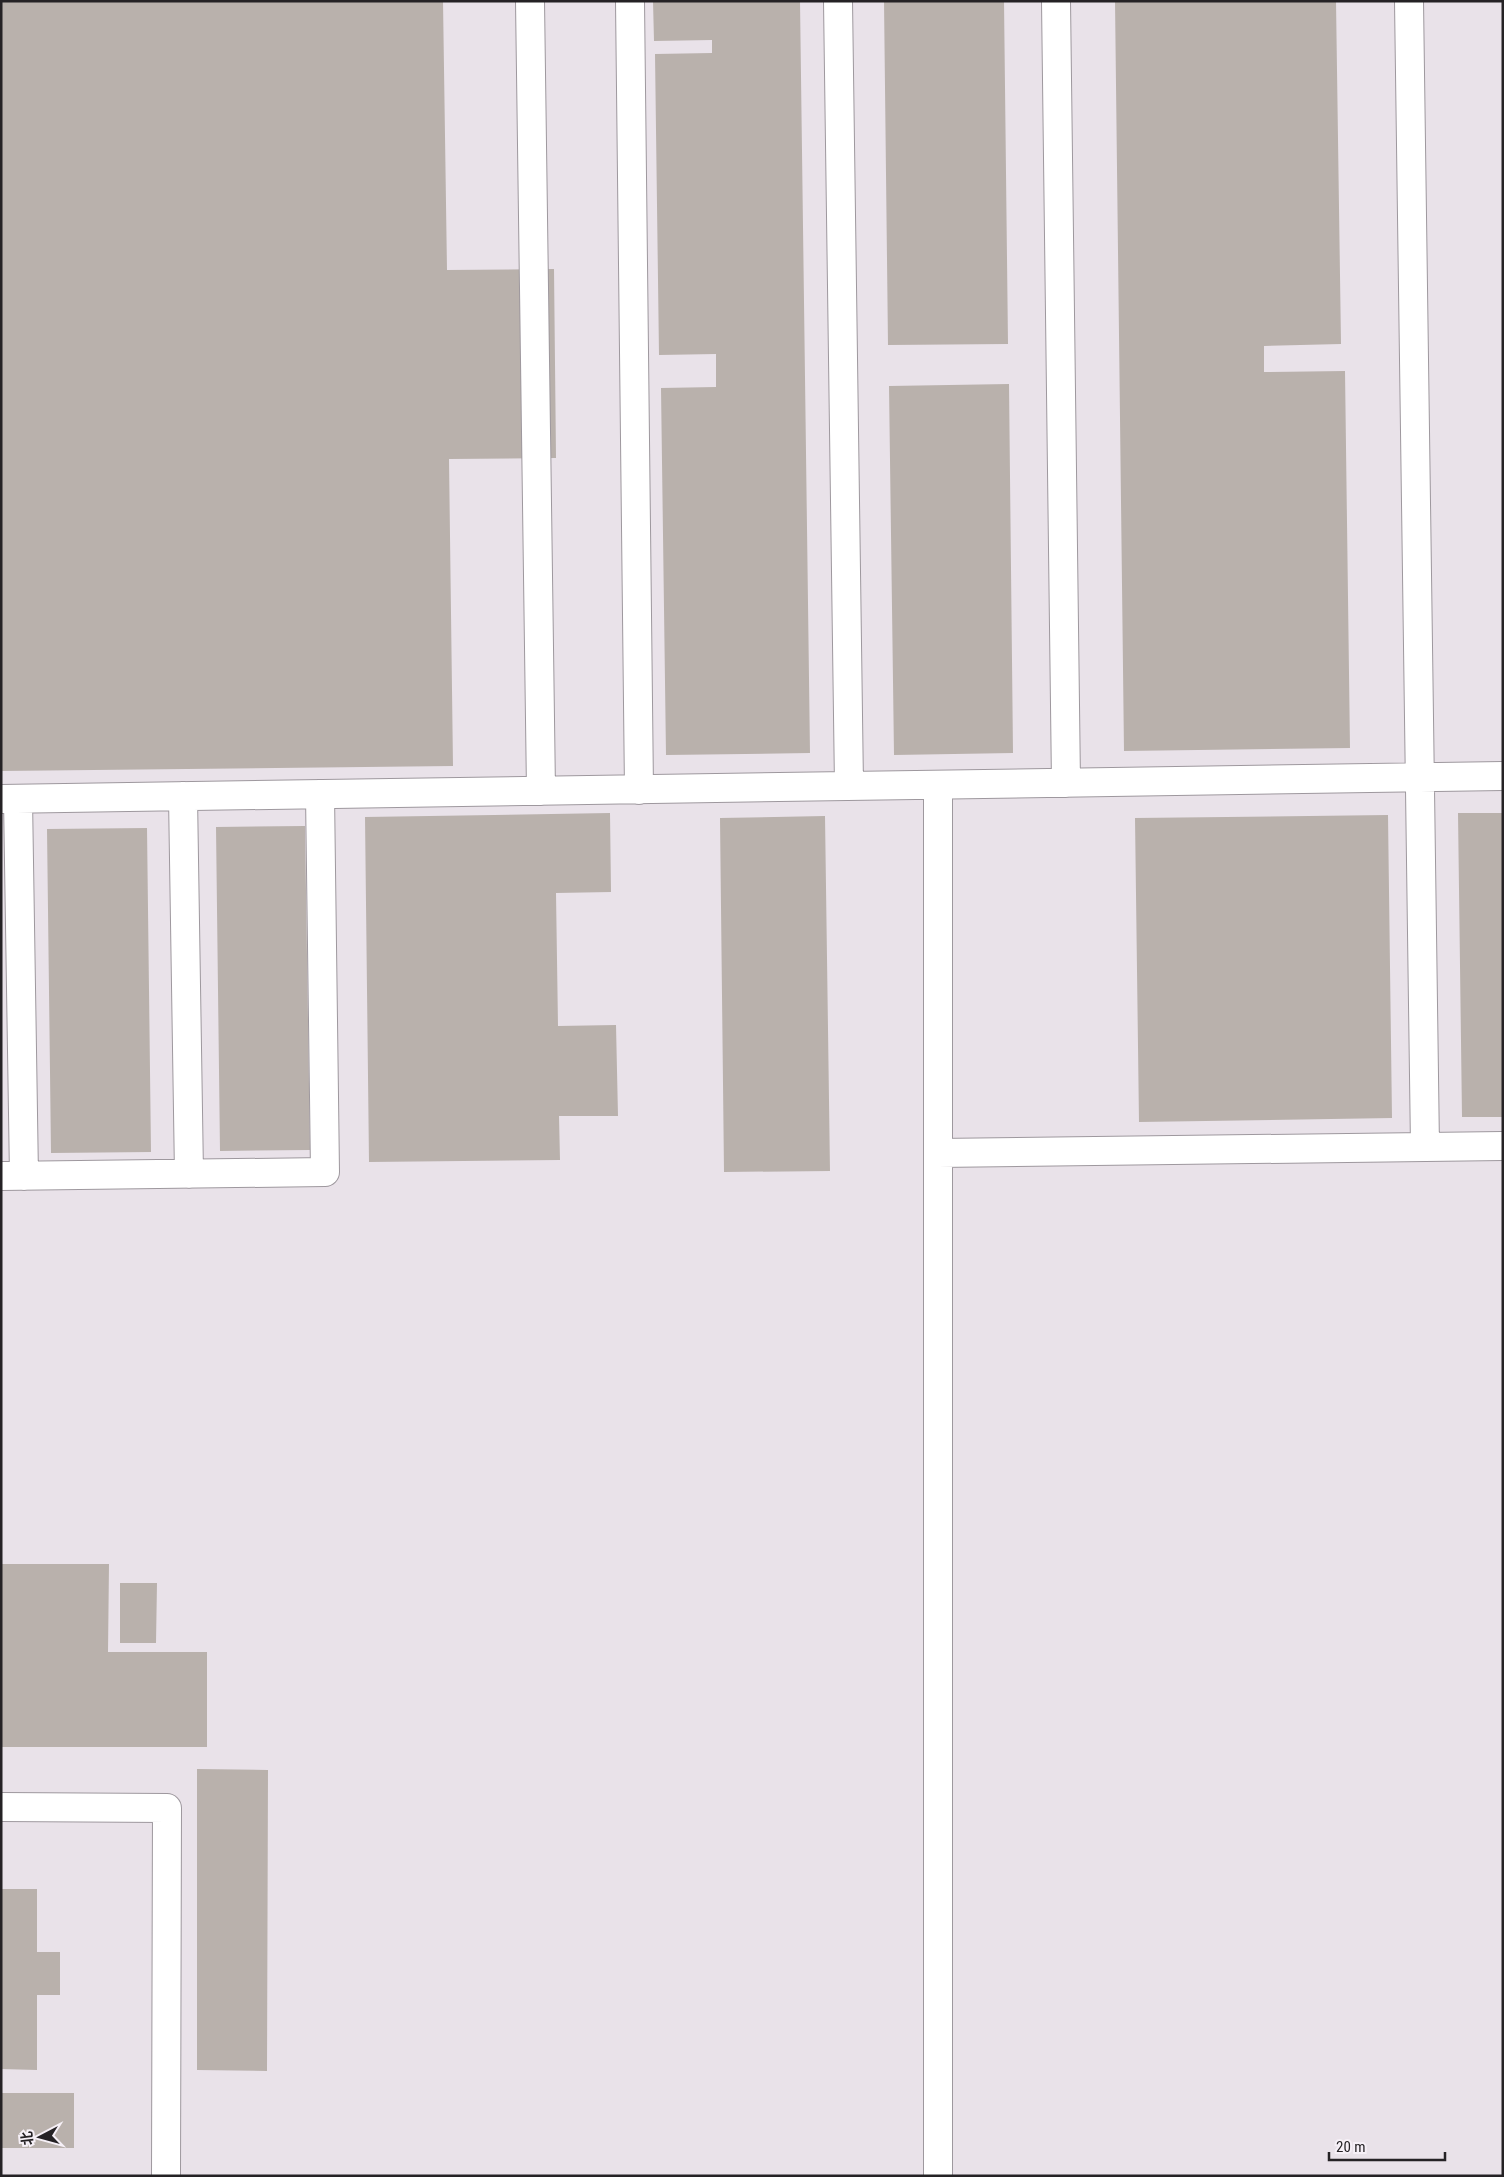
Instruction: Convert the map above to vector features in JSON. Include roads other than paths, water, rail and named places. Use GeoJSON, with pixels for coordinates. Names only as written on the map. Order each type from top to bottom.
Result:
{"type":"FeatureCollection","features":[{"type":"Feature","properties":{"kind":"street"},"geometry":{"type":"LineString","coordinates":[[530,1],[541,791]]}},
{"type":"Feature","properties":{"kind":"street"},"geometry":{"type":"LineString","coordinates":[[630,1],[639,790]]}},
{"type":"Feature","properties":{"kind":"street"},"geometry":{"type":"LineString","coordinates":[[838,1],[848,786]]}},
{"type":"Feature","properties":{"kind":"street"},"geometry":{"type":"LineString","coordinates":[[1056,1],[1066,783]]}},
{"type":"Feature","properties":{"kind":"street"},"geometry":{"type":"LineString","coordinates":[[1409,1],[1425,1147]]}},
{"type":"Feature","properties":{"kind":"street"},"geometry":{"type":"LineString","coordinates":[[320,794],[325,1172],[13,1176],[10,799],[320,794],[639,790],[1503,776]]}},
{"type":"Feature","properties":{"kind":"street"},"geometry":{"type":"LineString","coordinates":[[938,785],[938,2176]]}},
{"type":"Feature","properties":{"kind":"street"},"geometry":{"type":"LineString","coordinates":[[183,796],[189,1174]]}},
{"type":"Feature","properties":{"kind":"street"},"geometry":{"type":"LineString","coordinates":[[938,1164],[1503,1146]]}},
{"type":"Feature","properties":{"kind":"street"},"geometry":{"type":"LineString","coordinates":[[1,1807],[167,1808],[166,2176]]}}]}
